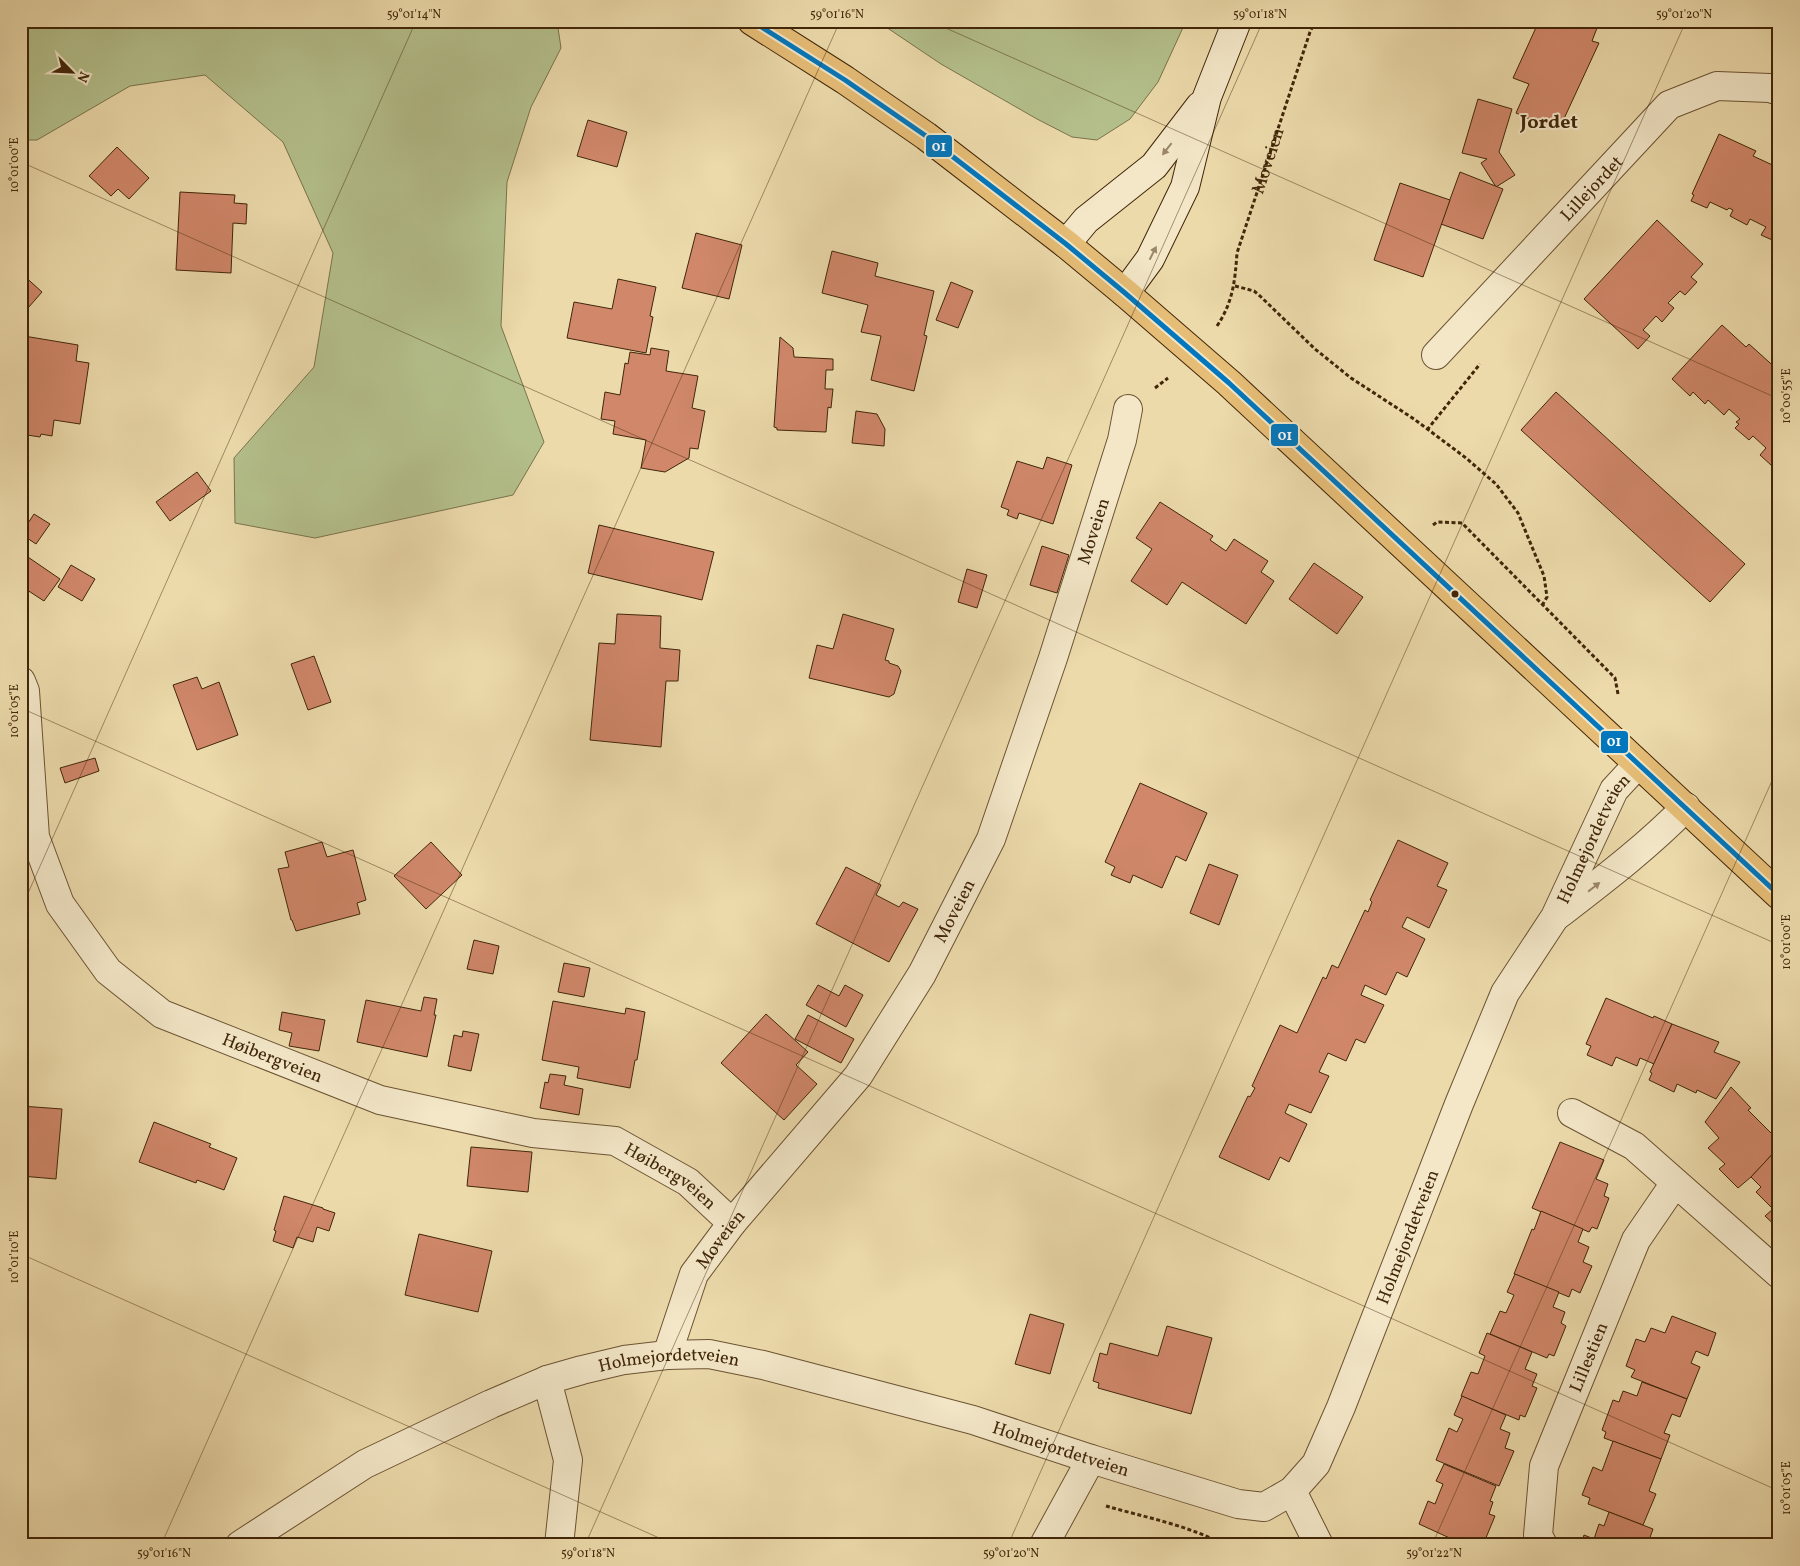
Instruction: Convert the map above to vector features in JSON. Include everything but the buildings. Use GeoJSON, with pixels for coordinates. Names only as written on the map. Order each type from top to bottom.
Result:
{"type":"FeatureCollection","features":[{"type":"Feature","properties":{"kind":"main road"},"geometry":{"type":"LineString","coordinates":[[752,21],[845,80],[926,136],[1126,293],[1229,383],[1779,895]]}},
{"type":"Feature","properties":{"kind":"street"},"geometry":{"type":"LineString","coordinates":[[1126,293],[1150,259],[1185,187],[1208,97],[1237,21]]}},
{"type":"Feature","properties":{"kind":"street","name":"Lillejordet"},"geometry":{"type":"LineString","coordinates":[[1436,355],[1669,105],[1717,86],[1770,88],[1779,91]]}},
{"type":"Feature","properties":{"kind":"street"},"geometry":{"type":"LineString","coordinates":[[1066,244],[1086,220],[1154,166],[1208,97]]}},
{"type":"Feature","properties":{"kind":"street","name":"Moveien"},"geometry":{"type":"LineString","coordinates":[[667,1355],[694,1274],[732,1222],[858,1076],[922,974],[991,838],[1053,658],[1122,440],[1128,409]]}},
{"type":"Feature","properties":{"kind":"street","name":"Høibergveien"},"geometry":{"type":"LineString","coordinates":[[21,681],[25,691],[35,837],[60,904],[108,970],[162,1014],[380,1100],[533,1133],[615,1141],[688,1182],[732,1222]]}},
{"type":"Feature","properties":{"kind":"street","name":"Holmejordetveien"},"geometry":{"type":"LineString","coordinates":[[240,1545],[365,1464],[492,1404],[547,1380],[624,1360],[667,1355],[709,1354],[763,1365],[973,1420],[1090,1459],[1238,1504],[1264,1507],[1292,1491],[1316,1464],[1341,1408],[1459,1104],[1505,994],[1555,917],[1614,790],[1638,764]]}},
{"type":"Feature","properties":{"kind":"street","name":"Holmejordetveien"},"geometry":{"type":"LineString","coordinates":[[1555,917],[1601,882],[1663,830],[1686,807]]}},
{"type":"Feature","properties":{"kind":"street"},"geometry":{"type":"LineString","coordinates":[[1572,1113],[1634,1146],[1779,1274]]}},
{"type":"Feature","properties":{"kind":"street","name":"Lillestien"},"geometry":{"type":"LineString","coordinates":[[1543,1545],[1538,1535],[1544,1466],[1636,1240],[1675,1183]]}},
{"type":"Feature","properties":{"kind":"street"},"geometry":{"type":"LineString","coordinates":[[547,1380],[568,1460],[559,1545]]}},
{"type":"Feature","properties":{"kind":"street"},"geometry":{"type":"LineString","coordinates":[[1044,1545],[1090,1459]]}},
{"type":"Feature","properties":{"kind":"street"},"geometry":{"type":"LineString","coordinates":[[1292,1491],[1319,1545]]}},
{"type":"Feature","properties":{"kind":"path","name":"Moveien"},"geometry":{"type":"LineString","coordinates":[[1215,329],[1226,312],[1235,286],[1237,253],[1310,32],[1316,21]]}},
{"type":"Feature","properties":{"kind":"path"},"geometry":{"type":"LineString","coordinates":[[1235,286],[1254,291],[1322,355],[1351,378],[1414,419],[1466,458],[1496,484],[1518,513],[1544,576],[1548,597],[1542,604]]}},
{"type":"Feature","properties":{"kind":"path"},"geometry":{"type":"LineString","coordinates":[[1404,545],[1437,522],[1462,523],[1615,678],[1620,704],[1600,728]]}},
{"type":"Feature","properties":{"kind":"path"},"geometry":{"type":"LineString","coordinates":[[1070,1496],[1168,1524],[1215,1539],[1224,1545]]}},
{"type":"Feature","properties":{"kind":"green space"},"geometry":{"type":"Polygon","coordinates":[[[21,21],[557,21],[561,48],[531,107],[507,182],[501,326],[544,442],[513,495],[315,538],[235,523],[234,458],[314,367],[333,253],[283,142],[205,75],[130,86],[37,140],[21,140],[21,21]]]}},
{"type":"Feature","properties":{"kind":"green space"},"geometry":{"type":"Polygon","coordinates":[[[877,21],[1186,21],[1158,82],[1130,119],[1097,140],[1072,137],[1037,119],[941,64],[877,21]]]}},
{"type":"Feature","properties":{"kind":"transit line","name":"01"},"geometry":{"type":"LineString","coordinates":[[752,21],[845,80],[926,136],[1066,244],[1125,293],[1229,383],[1779,895]]}},
{"type":"Feature","properties":{"kind":"district","name":"Jordet"},"geometry":{"type":"Point","coordinates":[1549,121]}}]}
